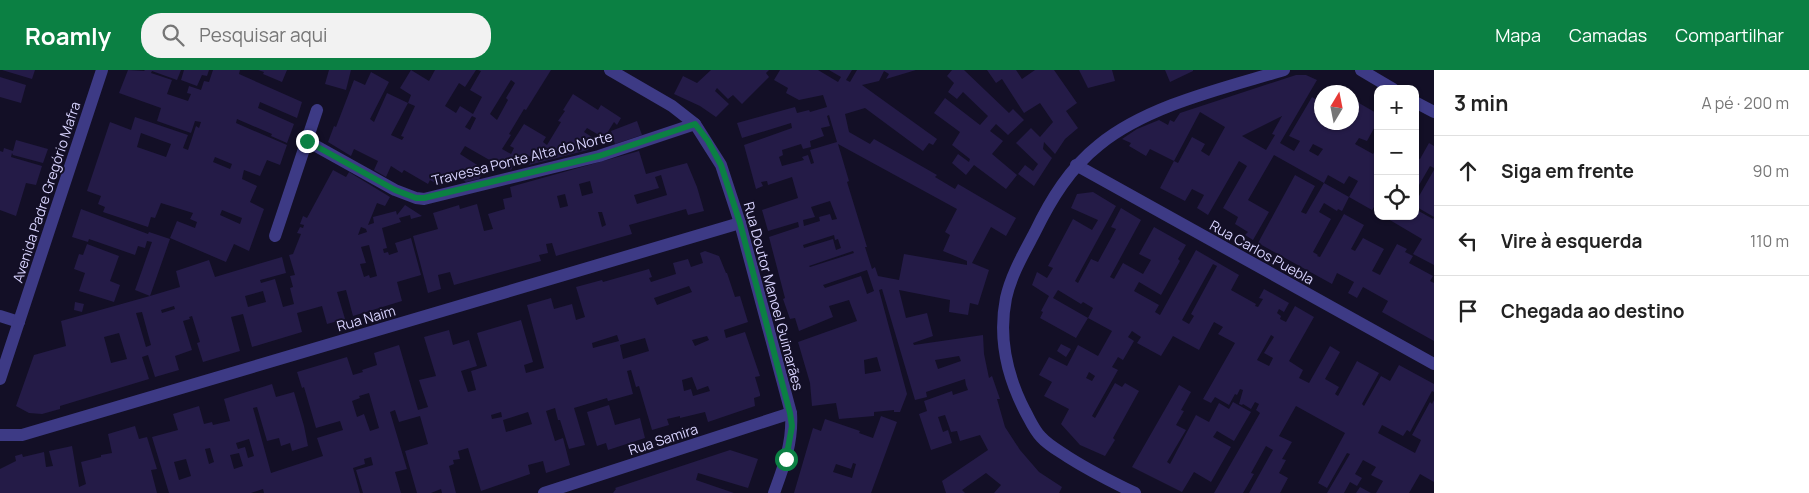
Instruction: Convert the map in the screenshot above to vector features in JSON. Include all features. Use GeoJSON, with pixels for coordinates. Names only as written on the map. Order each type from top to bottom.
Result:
{"type":"FeatureCollection","features":[{"type":"Feature","properties":{"kind":"street","name":"Avenida Padre Gregório Mafra"},"geometry":{"type":"LineString","coordinates":[[0,379],[102,70]]}},
{"type":"Feature","properties":{"kind":"street","name":"Rua Doutor Manoel Guimarães"},"geometry":{"type":"LineString","coordinates":[[610,70],[672,106],[695,124],[708,141],[721,165],[740,223],[790,413],[792,426],[790,444],[774,493]]}},
{"type":"Feature","properties":{"kind":"street"},"geometry":{"type":"LineString","coordinates":[[1135,493],[1100,477],[1041,438],[1016,393],[1006,363],[1002,327],[1006,297],[1013,276],[1056,193],[1076,166],[1100,144],[1128,125],[1184,101],[1284,70]]}},
{"type":"Feature","properties":{"kind":"street"},"geometry":{"type":"LineString","coordinates":[[1361,70],[1386,85]]}},
{"type":"Feature","properties":{"kind":"street"},"geometry":{"type":"LineString","coordinates":[[1419,104],[1434,112]]}},
{"type":"Feature","properties":{"kind":"street"},"geometry":{"type":"LineString","coordinates":[[274,236],[317,110]]}},
{"type":"Feature","properties":{"kind":"street","name":"Travessa Ponte Alta do Norte"},"geometry":{"type":"LineString","coordinates":[[307,141],[395,190],[416,198],[424,198],[599,156],[695,124]]}},
{"type":"Feature","properties":{"kind":"street","name":"Rua Carlos Puebla"},"geometry":{"type":"LineString","coordinates":[[1076,166],[1434,364]]}},
{"type":"Feature","properties":{"kind":"street","name":"Rua Naim"},"geometry":{"type":"LineString","coordinates":[[0,435],[22,435],[740,223]]}},
{"type":"Feature","properties":{"kind":"street"},"geometry":{"type":"LineString","coordinates":[[0,316],[19,322]]}},
{"type":"Feature","properties":{"kind":"street","name":"Rua Samira"},"geometry":{"type":"LineString","coordinates":[[544,493],[790,413]]}},
{"type":"Feature","properties":{"kind":"building"},"geometry":{"type":"Polygon","coordinates":[[[2,70],[35,70],[32,79],[2,70]]]}},
{"type":"Feature","properties":{"kind":"building"},"geometry":{"type":"Polygon","coordinates":[[[128,70],[181,70],[177,80],[152,71],[151,73],[172,80],[167,94],[188,101],[191,94],[187,93],[189,86],[201,90],[204,81],[209,82],[213,70],[240,70],[239,74],[302,102],[297,118],[260,102],[258,108],[294,124],[287,143],[271,136],[272,134],[237,119],[236,123],[287,145],[280,165],[267,160],[260,176],[244,170],[242,179],[257,186],[250,202],[264,209],[249,251],[234,244],[226,262],[170,238],[177,221],[195,228],[197,222],[190,219],[193,213],[161,203],[155,218],[151,217],[148,227],[103,212],[105,207],[98,204],[101,196],[87,191],[110,122],[131,130],[135,117],[188,135],[183,148],[188,150],[196,126],[199,128],[201,122],[195,121],[191,133],[157,121],[161,108],[119,93],[128,70]],[[141,133],[137,147],[166,157],[171,144],[141,133]],[[215,157],[213,162],[230,169],[232,164],[215,157]],[[222,210],[220,215],[240,224],[242,218],[222,210]]]}},
{"type":"Feature","properties":{"kind":"building"},"geometry":{"type":"Polygon","coordinates":[[[184,70],[209,70],[207,76],[202,75],[197,86],[181,80],[184,70]]]}},
{"type":"Feature","properties":{"kind":"building"},"geometry":{"type":"Polygon","coordinates":[[[258,70],[287,70],[282,82],[258,70]]]}},
{"type":"Feature","properties":{"kind":"building"},"geometry":{"type":"Polygon","coordinates":[[[329,70],[351,70],[346,90],[325,84],[329,70]]]}},
{"type":"Feature","properties":{"kind":"building"},"geometry":{"type":"Polygon","coordinates":[[[411,70],[429,81],[435,70],[476,70],[465,87],[459,83],[445,106],[456,113],[460,106],[473,114],[482,97],[470,90],[481,71],[478,70],[551,70],[509,134],[511,135],[502,149],[511,154],[514,148],[510,146],[524,124],[546,137],[543,142],[547,145],[561,122],[558,121],[573,94],[598,110],[601,105],[621,118],[617,125],[614,122],[604,138],[587,128],[584,132],[595,139],[588,150],[529,165],[533,158],[527,155],[523,161],[518,158],[511,170],[465,146],[460,154],[485,170],[479,179],[466,182],[449,172],[441,186],[430,180],[428,184],[404,170],[402,173],[391,166],[386,177],[374,170],[378,161],[354,149],[351,156],[328,142],[334,126],[336,127],[354,80],[365,85],[371,72],[389,82],[370,119],[374,122],[387,93],[408,103],[411,95],[400,88],[411,70]],[[511,80],[490,114],[497,120],[508,100],[506,98],[515,83],[511,80]],[[408,103],[391,135],[402,140],[404,137],[401,136],[415,106],[408,103]],[[472,116],[465,127],[470,130],[476,118],[472,116]]]}},
{"type":"Feature","properties":{"kind":"building"},"geometry":{"type":"Polygon","coordinates":[[[711,70],[769,70],[766,73],[769,77],[742,104],[733,95],[728,99],[717,88],[715,91],[729,104],[716,117],[700,106],[674,94],[683,76],[697,83],[711,70]]]}},
{"type":"Feature","properties":{"kind":"building"},"geometry":{"type":"Polygon","coordinates":[[[780,70],[818,70],[838,82],[841,77],[829,70],[852,70],[846,80],[850,82],[857,70],[916,70],[886,79],[889,74],[884,71],[879,81],[862,85],[937,139],[933,145],[929,143],[923,151],[865,108],[845,114],[849,132],[870,144],[874,139],[937,175],[935,177],[955,189],[958,184],[1016,218],[1006,236],[991,227],[972,263],[989,270],[978,305],[970,303],[968,315],[949,312],[950,300],[899,290],[906,318],[927,313],[933,336],[913,343],[914,345],[983,335],[984,354],[989,378],[992,376],[1000,399],[997,399],[1005,427],[1020,450],[1039,472],[1062,487],[1059,493],[994,493],[1001,485],[986,473],[962,490],[965,493],[946,493],[942,481],[988,450],[980,435],[960,441],[957,431],[951,432],[945,415],[938,417],[943,432],[948,430],[952,443],[931,450],[919,414],[927,411],[924,401],[952,391],[953,395],[968,390],[965,379],[926,392],[927,397],[915,400],[882,289],[879,290],[907,394],[900,412],[894,412],[894,410],[874,412],[874,416],[839,419],[836,403],[812,406],[810,383],[798,342],[857,321],[849,300],[829,306],[833,317],[799,331],[795,318],[790,319],[783,299],[785,298],[769,237],[799,227],[798,222],[768,231],[762,210],[798,198],[792,177],[768,185],[767,181],[761,182],[763,186],[756,189],[744,145],[792,128],[791,123],[742,138],[737,123],[795,107],[797,113],[809,110],[810,112],[827,107],[823,95],[799,100],[786,93],[788,88],[774,80],[780,70]],[[829,115],[827,116],[830,126],[821,128],[824,136],[810,141],[811,147],[803,149],[801,144],[782,150],[783,155],[779,157],[782,166],[804,160],[802,157],[808,155],[811,164],[814,163],[810,150],[837,142],[829,115]],[[838,144],[849,181],[847,182],[872,269],[875,267],[878,276],[899,280],[904,254],[967,265],[967,261],[943,251],[950,235],[945,232],[957,209],[838,144]],[[830,201],[811,207],[815,217],[803,220],[804,226],[820,221],[819,217],[830,214],[832,220],[837,219],[830,201]],[[834,235],[803,245],[804,248],[833,239],[836,250],[841,248],[838,239],[835,240],[834,235]],[[853,251],[810,267],[854,253],[853,251]],[[867,270],[823,285],[825,288],[861,276],[867,294],[874,291],[867,270]],[[959,356],[935,360],[938,369],[961,361],[959,356]],[[877,357],[864,360],[865,374],[881,371],[877,357]]]}},
{"type":"Feature","properties":{"kind":"building"},"geometry":{"type":"Polygon","coordinates":[[[952,70],[964,70],[1009,113],[1013,109],[1024,120],[1008,135],[996,124],[990,131],[1003,141],[992,154],[1017,175],[1006,189],[974,165],[966,175],[952,163],[958,154],[969,162],[970,159],[952,145],[960,132],[934,113],[945,98],[980,125],[988,116],[963,92],[957,99],[948,92],[954,83],[947,76],[952,70]]]}},
{"type":"Feature","properties":{"kind":"building"},"geometry":{"type":"Polygon","coordinates":[[[987,70],[1016,70],[1022,79],[1035,70],[1054,70],[1077,103],[1066,111],[1078,128],[1065,139],[1055,154],[1044,142],[1043,149],[1052,158],[1034,186],[1018,174],[1025,165],[1033,171],[1038,164],[1016,143],[1031,128],[1040,137],[1053,122],[1040,103],[1024,113],[1002,79],[996,83],[987,70]]]}},
{"type":"Feature","properties":{"kind":"building"},"geometry":{"type":"Polygon","coordinates":[[[1079,70],[1112,70],[1115,81],[1088,88],[1079,70]]]}},
{"type":"Feature","properties":{"kind":"building"},"geometry":{"type":"Polygon","coordinates":[[[1165,70],[1193,70],[1193,71],[1170,82],[1165,70]]]}},
{"type":"Feature","properties":{"kind":"building"},"geometry":{"type":"Polygon","coordinates":[[[1296,75],[1306,75],[1317,80],[1280,143],[1294,151],[1300,141],[1289,136],[1312,97],[1314,98],[1314,130],[1359,130],[1359,103],[1374,112],[1374,128],[1367,141],[1359,138],[1355,144],[1373,154],[1374,152],[1374,207],[1372,210],[1349,197],[1358,181],[1349,176],[1344,184],[1328,175],[1324,183],[1274,155],[1248,200],[1269,212],[1253,240],[1245,235],[1248,232],[1235,224],[1238,217],[1223,208],[1247,166],[1239,161],[1208,215],[1197,208],[1204,195],[1192,189],[1185,201],[1160,188],[1174,161],[1150,149],[1146,156],[1129,146],[1131,143],[1122,139],[1137,129],[1159,120],[1168,125],[1170,120],[1174,122],[1180,113],[1296,75]],[[1200,112],[1174,161],[1178,163],[1192,137],[1205,144],[1201,151],[1209,156],[1225,127],[1200,112]],[[1282,116],[1242,136],[1266,150],[1275,135],[1272,134],[1282,116]],[[1313,144],[1309,151],[1318,156],[1323,149],[1313,144]]]}},
{"type":"Feature","properties":{"kind":"building"},"geometry":{"type":"Polygon","coordinates":[[[0,77],[26,85],[21,103],[0,97],[0,77]]]}},
{"type":"Feature","properties":{"kind":"building"},"geometry":{"type":"Polygon","coordinates":[[[637,121],[642,135],[615,144],[611,131],[637,121]]]}},
{"type":"Feature","properties":{"kind":"building"},"geometry":{"type":"Polygon","coordinates":[[[16,140],[48,149],[43,163],[13,155],[12,153],[11,157],[42,166],[36,185],[26,183],[16,216],[0,210],[0,151],[3,152],[4,148],[13,151],[16,140]]]}},
{"type":"Feature","properties":{"kind":"building"},"geometry":{"type":"Polygon","coordinates":[[[1429,143],[1434,146],[1434,168],[1430,166],[1419,185],[1419,158],[1429,143]]]}},
{"type":"Feature","properties":{"kind":"building"},"geometry":{"type":"Polygon","coordinates":[[[639,151],[646,174],[687,163],[704,211],[688,215],[686,209],[629,225],[632,234],[556,256],[552,243],[546,244],[548,253],[539,255],[541,261],[454,285],[450,272],[438,275],[441,289],[428,293],[413,236],[438,229],[433,213],[459,205],[460,209],[477,204],[484,231],[493,229],[488,214],[505,209],[503,199],[512,197],[510,187],[639,151]],[[661,175],[655,177],[659,188],[634,195],[637,204],[667,195],[661,175]],[[590,181],[579,184],[582,196],[593,193],[590,181]],[[565,194],[557,196],[560,208],[568,206],[565,194]],[[598,212],[602,227],[606,225],[602,212],[598,212]]]}},
{"type":"Feature","properties":{"kind":"building"},"geometry":{"type":"Polygon","coordinates":[[[333,170],[346,177],[349,172],[390,197],[385,206],[377,203],[368,225],[374,223],[373,217],[396,211],[397,215],[405,205],[422,216],[411,219],[410,215],[399,218],[401,222],[382,228],[387,248],[383,249],[384,253],[388,252],[389,255],[398,252],[395,243],[411,238],[421,275],[397,282],[402,301],[353,316],[346,290],[337,292],[345,319],[327,324],[322,306],[297,313],[302,332],[252,347],[243,314],[231,317],[240,351],[203,362],[197,343],[200,342],[192,316],[189,317],[190,319],[183,321],[192,350],[175,356],[179,370],[155,377],[148,355],[142,357],[149,379],[60,406],[60,409],[42,414],[29,413],[16,406],[34,355],[66,346],[61,321],[180,287],[176,271],[209,260],[215,277],[282,257],[286,273],[260,280],[261,283],[275,279],[283,307],[294,304],[290,288],[293,287],[290,276],[295,275],[289,255],[293,254],[301,234],[297,233],[300,227],[303,228],[304,225],[300,224],[303,216],[307,218],[333,170]],[[361,227],[358,235],[367,232],[366,229],[361,227]],[[369,245],[361,247],[366,263],[360,264],[364,277],[369,275],[370,278],[377,276],[369,245]],[[263,291],[245,296],[248,307],[266,302],[263,291]],[[174,306],[161,310],[162,313],[175,309],[174,306]],[[142,312],[136,313],[146,347],[151,345],[142,312]],[[119,333],[104,337],[111,363],[127,359],[119,333]]]}},
{"type":"Feature","properties":{"kind":"building"},"geometry":{"type":"Polygon","coordinates":[[[1434,170],[1434,217],[1419,208],[1419,196],[1434,170]]]}},
{"type":"Feature","properties":{"kind":"building"},"geometry":{"type":"Polygon","coordinates":[[[1295,175],[1315,186],[1301,212],[1306,214],[1324,183],[1349,197],[1342,211],[1338,209],[1337,211],[1324,203],[1319,212],[1331,219],[1313,252],[1317,256],[1320,257],[1344,214],[1364,225],[1351,249],[1355,251],[1363,238],[1384,249],[1372,271],[1380,275],[1397,244],[1407,249],[1405,252],[1413,256],[1409,263],[1433,276],[1430,281],[1434,283],[1434,341],[1382,312],[1388,301],[1363,287],[1357,298],[1348,293],[1354,282],[1337,273],[1332,284],[1258,243],[1295,175]]]}},
{"type":"Feature","properties":{"kind":"building"},"geometry":{"type":"Polygon","coordinates":[[[1093,192],[1116,206],[1075,281],[1078,283],[1091,259],[1098,262],[1116,229],[1111,227],[1121,208],[1141,220],[1110,277],[1114,279],[1123,263],[1143,274],[1151,260],[1139,254],[1154,227],[1186,245],[1178,259],[1180,261],[1161,295],[1139,282],[1134,291],[1159,305],[1155,312],[1160,315],[1196,250],[1239,275],[1231,290],[1256,304],[1255,306],[1258,307],[1263,299],[1259,298],[1264,289],[1289,303],[1284,312],[1279,309],[1277,313],[1281,316],[1280,319],[1286,322],[1295,306],[1314,317],[1289,361],[1303,370],[1299,378],[1309,383],[1330,346],[1340,352],[1325,379],[1339,387],[1335,394],[1338,396],[1357,361],[1379,373],[1362,404],[1364,406],[1381,376],[1390,381],[1399,365],[1434,384],[1434,392],[1432,391],[1410,432],[1407,430],[1403,436],[1382,425],[1378,433],[1415,453],[1421,440],[1412,435],[1430,402],[1432,404],[1434,400],[1434,482],[1420,474],[1409,493],[1376,493],[1383,481],[1371,475],[1376,467],[1363,460],[1355,474],[1362,478],[1357,486],[1350,482],[1344,493],[1327,493],[1350,454],[1347,453],[1327,488],[1318,483],[1345,433],[1296,406],[1279,436],[1292,442],[1282,459],[1286,460],[1279,473],[1288,478],[1280,493],[1249,493],[1273,450],[1266,446],[1251,473],[1254,474],[1243,493],[1214,493],[1260,413],[1256,410],[1259,404],[1255,402],[1251,409],[1243,404],[1239,404],[1243,390],[1240,389],[1229,405],[1215,397],[1211,403],[1203,399],[1235,343],[1218,334],[1223,327],[1214,322],[1199,350],[1173,336],[1161,356],[1137,343],[1141,337],[1132,331],[1128,337],[1134,341],[1123,360],[1118,357],[1112,367],[1118,370],[1092,416],[1095,418],[1115,383],[1122,387],[1125,383],[1139,391],[1105,456],[1080,445],[1061,424],[1069,409],[1044,396],[1052,382],[1039,375],[1049,357],[1067,366],[1078,345],[1098,356],[1112,331],[1088,318],[1076,338],[1040,318],[1043,312],[1041,311],[1049,296],[1032,285],[1037,272],[1047,278],[1053,268],[1048,266],[1073,219],[1092,230],[1098,220],[1071,208],[1077,194],[1093,192]],[[1213,264],[1182,320],[1189,324],[1194,316],[1191,314],[1217,266],[1213,264]],[[1058,290],[1053,298],[1088,318],[1093,308],[1083,302],[1081,304],[1058,290]],[[1271,335],[1257,360],[1269,366],[1273,358],[1264,353],[1274,337],[1271,335]],[[1089,372],[1086,378],[1092,381],[1095,376],[1089,372]]]}},
{"type":"Feature","properties":{"kind":"building"},"geometry":{"type":"Polygon","coordinates":[[[81,209],[148,234],[149,232],[170,239],[150,296],[135,290],[152,242],[147,241],[145,248],[138,246],[135,255],[89,239],[88,242],[72,237],[81,209]]]}},
{"type":"Feature","properties":{"kind":"building"},"geometry":{"type":"Polygon","coordinates":[[[1419,211],[1433,219],[1434,217],[1434,265],[1413,254],[1422,239],[1390,220],[1419,220],[1419,211]]]}},
{"type":"Feature","properties":{"kind":"building"},"geometry":{"type":"Polygon","coordinates":[[[87,244],[119,256],[110,281],[120,285],[114,302],[79,291],[85,273],[74,269],[79,254],[83,255],[87,244]]]}},
{"type":"Feature","properties":{"kind":"building"},"geometry":{"type":"Polygon","coordinates":[[[705,251],[719,256],[735,297],[740,296],[748,322],[724,330],[726,338],[745,332],[760,376],[755,377],[760,396],[754,398],[755,406],[708,422],[705,412],[667,419],[669,425],[652,430],[639,386],[636,387],[631,370],[627,371],[633,394],[608,401],[607,398],[574,408],[585,445],[569,449],[555,408],[546,411],[555,441],[563,438],[570,465],[546,473],[543,461],[528,465],[530,474],[481,491],[468,448],[458,451],[460,459],[453,460],[454,464],[449,466],[456,493],[442,493],[441,489],[431,493],[417,493],[405,451],[428,444],[420,416],[399,422],[395,410],[390,412],[407,469],[395,472],[401,493],[363,493],[356,470],[373,465],[371,457],[364,459],[365,464],[353,468],[360,493],[264,493],[263,489],[251,493],[169,493],[152,437],[178,430],[173,414],[199,406],[204,424],[212,422],[213,425],[230,421],[224,399],[272,384],[276,397],[294,392],[308,446],[292,451],[290,443],[281,446],[279,438],[267,441],[257,407],[253,408],[271,473],[323,456],[317,438],[343,430],[340,421],[316,428],[304,387],[302,388],[297,372],[347,357],[353,375],[377,365],[374,353],[399,345],[418,410],[428,407],[419,380],[436,376],[424,337],[449,330],[453,345],[469,340],[477,366],[461,371],[468,392],[476,390],[471,371],[487,366],[477,333],[521,320],[533,362],[524,365],[526,373],[544,368],[527,305],[551,298],[554,309],[572,304],[576,320],[585,317],[576,287],[602,280],[603,282],[649,269],[652,277],[649,278],[651,282],[676,274],[673,263],[688,259],[691,267],[703,263],[700,253],[705,251]],[[689,286],[654,298],[657,305],[692,292],[689,286]],[[617,335],[592,343],[593,348],[619,341],[617,335]],[[707,336],[692,340],[695,346],[709,340],[707,336]],[[645,338],[620,345],[623,359],[649,351],[645,338]],[[692,377],[682,380],[684,391],[691,389],[693,396],[710,391],[708,386],[697,390],[692,377]],[[369,393],[359,396],[360,398],[352,401],[357,417],[364,414],[370,431],[379,428],[369,393]],[[501,412],[491,415],[492,419],[502,417],[501,412]],[[528,412],[503,420],[506,432],[532,424],[528,412]],[[249,439],[236,443],[238,449],[245,447],[248,458],[254,456],[249,439]],[[210,448],[205,449],[209,464],[214,462],[210,448]],[[239,453],[230,455],[234,469],[243,466],[239,453]],[[186,459],[174,462],[179,480],[191,476],[186,459]]]}},
{"type":"Feature","properties":{"kind":"building"},"geometry":{"type":"Polygon","coordinates":[[[75,302],[84,304],[82,312],[74,310],[75,302]]]}},
{"type":"Feature","properties":{"kind":"building"},"geometry":{"type":"Polygon","coordinates":[[[1061,344],[1071,349],[1066,357],[1057,351],[1061,344]]]}},
{"type":"Feature","properties":{"kind":"building"},"geometry":{"type":"Polygon","coordinates":[[[1179,385],[1191,392],[1181,410],[1184,411],[1176,425],[1186,430],[1167,462],[1170,464],[1196,415],[1209,422],[1219,403],[1229,409],[1233,402],[1251,412],[1234,441],[1217,431],[1213,437],[1231,447],[1211,482],[1194,472],[1182,492],[1132,467],[1179,385]]]}},
{"type":"Feature","properties":{"kind":"building"},"geometry":{"type":"Polygon","coordinates":[[[609,405],[615,425],[640,418],[645,438],[608,450],[606,443],[597,446],[587,412],[609,405]]]}},
{"type":"Feature","properties":{"kind":"building"},"geometry":{"type":"Polygon","coordinates":[[[881,416],[897,422],[871,493],[794,493],[813,428],[821,431],[825,419],[860,431],[859,433],[873,438],[881,416]],[[853,463],[851,469],[836,464],[833,472],[852,478],[856,464],[853,463]]]}},
{"type":"Feature","properties":{"kind":"building"},"geometry":{"type":"Polygon","coordinates":[[[135,426],[139,439],[147,437],[157,469],[151,470],[157,493],[0,493],[0,469],[16,461],[15,456],[22,454],[23,457],[44,452],[46,467],[53,466],[49,451],[72,446],[79,487],[86,484],[81,462],[112,453],[108,434],[135,426]]]}},
{"type":"Feature","properties":{"kind":"building"},"geometry":{"type":"Polygon","coordinates":[[[730,450],[758,459],[748,488],[698,473],[696,480],[734,493],[613,493],[615,488],[730,450]]]}},
{"type":"Feature","properties":{"kind":"building"},"geometry":{"type":"Polygon","coordinates":[[[1360,487],[1371,493],[1356,493],[1360,487]]]}},
{"type":"Feature","properties":{"kind":"route"},"geometry":{"type":"LineString","coordinates":[[307,141],[395,190],[416,198],[424,198],[439,196],[599,156],[695,124],[708,141],[721,165],[740,223],[790,413],[792,426],[786,459]]}}]}
